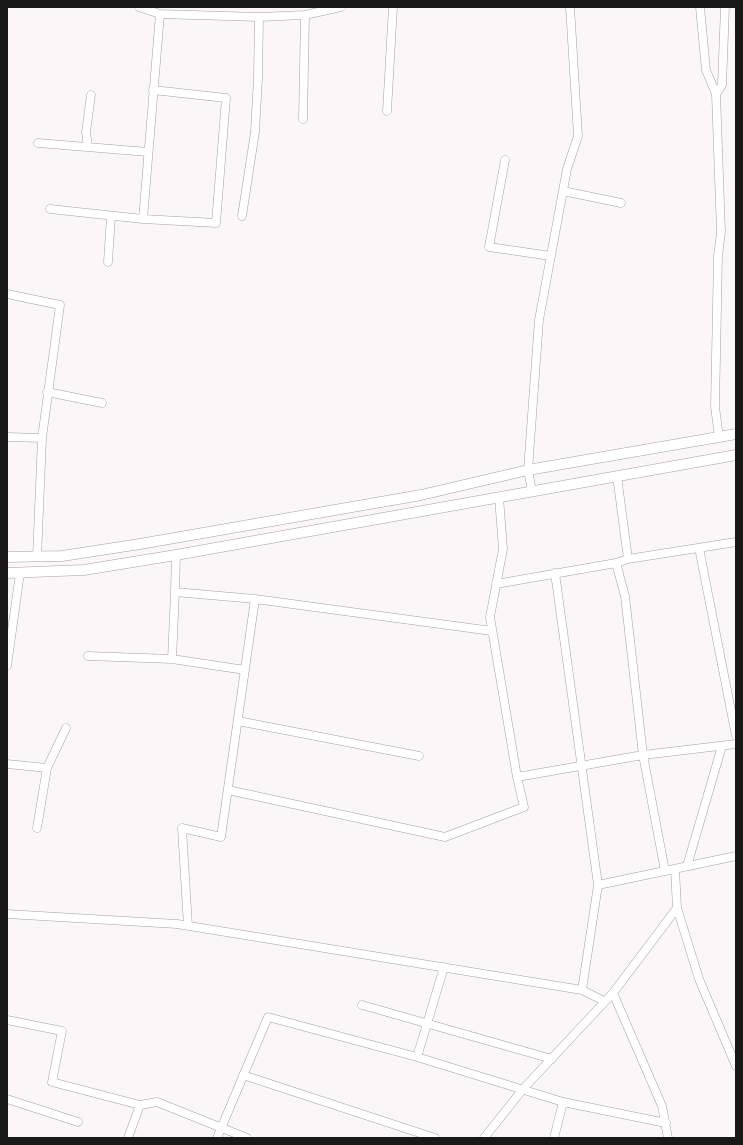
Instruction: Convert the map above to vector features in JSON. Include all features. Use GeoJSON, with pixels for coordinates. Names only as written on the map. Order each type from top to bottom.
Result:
{"type":"FeatureCollection","features":[{"type":"Feature","properties":{"kind":"street"},"geometry":{"type":"LineString","coordinates":[[139,7],[160,14],[259,17],[305,16],[341,7]]}},
{"type":"Feature","properties":{"kind":"street"},"geometry":{"type":"LineString","coordinates":[[220,16],[222,7]]}},
{"type":"Feature","properties":{"kind":"street"},"geometry":{"type":"LineString","coordinates":[[387,111],[393,7]]}},
{"type":"Feature","properties":{"kind":"street"},"geometry":{"type":"LineString","coordinates":[[532,491],[528,470],[539,320],[562,191],[567,169],[578,136],[570,7]]}},
{"type":"Feature","properties":{"kind":"street"},"geometry":{"type":"LineString","coordinates":[[700,7],[706,70],[716,94],[720,232],[714,406],[719,437]]}},
{"type":"Feature","properties":{"kind":"street"},"geometry":{"type":"LineString","coordinates":[[716,94],[722,85],[726,7]]}},
{"type":"Feature","properties":{"kind":"street"},"geometry":{"type":"LineString","coordinates":[[143,219],[160,14]]}},
{"type":"Feature","properties":{"kind":"street"},"geometry":{"type":"LineString","coordinates":[[303,120],[305,16]]}},
{"type":"Feature","properties":{"kind":"street"},"geometry":{"type":"LineString","coordinates":[[242,216],[255,132],[259,17]]}},
{"type":"Feature","properties":{"kind":"street"},"geometry":{"type":"LineString","coordinates":[[50,209],[143,219],[216,223],[226,98],[153,90]]}},
{"type":"Feature","properties":{"kind":"street"},"geometry":{"type":"LineString","coordinates":[[88,147],[86,132],[91,95]]}},
{"type":"Feature","properties":{"kind":"street"},"geometry":{"type":"LineString","coordinates":[[38,143],[148,152]]}},
{"type":"Feature","properties":{"kind":"street"},"geometry":{"type":"LineString","coordinates":[[505,160],[489,247],[551,256]]}},
{"type":"Feature","properties":{"kind":"street"},"geometry":{"type":"LineString","coordinates":[[562,191],[620,203]]}},
{"type":"Feature","properties":{"kind":"street"},"geometry":{"type":"LineString","coordinates":[[108,262],[111,216]]}},
{"type":"Feature","properties":{"kind":"street"},"geometry":{"type":"LineString","coordinates":[[7,294],[60,305],[47,392],[42,438],[37,557]]}},
{"type":"Feature","properties":{"kind":"street"},"geometry":{"type":"LineString","coordinates":[[47,392],[102,403]]}},
{"type":"Feature","properties":{"kind":"street"},"geometry":{"type":"LineString","coordinates":[[7,557],[37,557],[79,554],[421,495],[528,470],[736,434]]}},
{"type":"Feature","properties":{"kind":"street"},"geometry":{"type":"LineString","coordinates":[[7,437],[42,438]]}},
{"type":"Feature","properties":{"kind":"street"},"geometry":{"type":"LineString","coordinates":[[7,573],[84,570],[176,555],[736,455]]}},
{"type":"Feature","properties":{"kind":"street"},"geometry":{"type":"LineString","coordinates":[[617,476],[628,558]]}},
{"type":"Feature","properties":{"kind":"street"},"geometry":{"type":"LineString","coordinates":[[228,790],[445,837],[524,808],[517,777],[490,617],[503,549],[499,497]]}},
{"type":"Feature","properties":{"kind":"street"},"geometry":{"type":"LineString","coordinates":[[496,584],[616,563],[628,558],[736,542]]}},
{"type":"Feature","properties":{"kind":"street"},"geometry":{"type":"LineString","coordinates":[[700,548],[736,736]]}},
{"type":"Feature","properties":{"kind":"street"},"geometry":{"type":"LineString","coordinates":[[172,659],[176,555]]}},
{"type":"Feature","properties":{"kind":"street"},"geometry":{"type":"LineString","coordinates":[[616,563],[625,596],[643,755],[665,871]]}},
{"type":"Feature","properties":{"kind":"street"},"geometry":{"type":"LineString","coordinates":[[7,666],[20,573]]}},
{"type":"Feature","properties":{"kind":"street"},"geometry":{"type":"LineString","coordinates":[[555,573],[580,766],[598,885],[582,990]]}},
{"type":"Feature","properties":{"kind":"street"},"geometry":{"type":"LineString","coordinates":[[175,592],[255,599],[492,631]]}},
{"type":"Feature","properties":{"kind":"street"},"geometry":{"type":"LineString","coordinates":[[188,926],[182,828],[221,837],[255,599]]}},
{"type":"Feature","properties":{"kind":"street"},"geometry":{"type":"LineString","coordinates":[[88,656],[172,659],[245,670]]}},
{"type":"Feature","properties":{"kind":"street"},"geometry":{"type":"LineString","coordinates":[[238,721],[419,756]]}},
{"type":"Feature","properties":{"kind":"street"},"geometry":{"type":"LineString","coordinates":[[37,828],[47,768],[66,728]]}},
{"type":"Feature","properties":{"kind":"street"},"geometry":{"type":"LineString","coordinates":[[517,777],[643,755],[736,744]]}},
{"type":"Feature","properties":{"kind":"street"},"geometry":{"type":"LineString","coordinates":[[687,866],[722,746]]}},
{"type":"Feature","properties":{"kind":"street"},"geometry":{"type":"LineString","coordinates":[[7,764],[47,768]]}},
{"type":"Feature","properties":{"kind":"street"},"geometry":{"type":"LineString","coordinates":[[598,885],[736,856]]}},
{"type":"Feature","properties":{"kind":"street"},"geometry":{"type":"LineString","coordinates":[[674,869],[677,908],[699,979],[736,1066]]}},
{"type":"Feature","properties":{"kind":"street"},"geometry":{"type":"LineString","coordinates":[[484,1138],[523,1089],[604,1001],[613,994],[677,908]]}},
{"type":"Feature","properties":{"kind":"street"},"geometry":{"type":"LineString","coordinates":[[7,914],[188,926],[582,990],[604,1001]]}},
{"type":"Feature","properties":{"kind":"street"},"geometry":{"type":"LineString","coordinates":[[417,1057],[444,967]]}},
{"type":"Feature","properties":{"kind":"street"},"geometry":{"type":"LineString","coordinates":[[613,994],[662,1106],[668,1138]]}},
{"type":"Feature","properties":{"kind":"street"},"geometry":{"type":"LineString","coordinates":[[362,1005],[428,1022],[552,1059]]}},
{"type":"Feature","properties":{"kind":"street"},"geometry":{"type":"LineString","coordinates":[[217,1138],[268,1017],[417,1057],[563,1102],[666,1123]]}},
{"type":"Feature","properties":{"kind":"street"},"geometry":{"type":"LineString","coordinates":[[7,1020],[62,1031],[52,1082],[140,1105],[157,1102],[247,1138]]}},
{"type":"Feature","properties":{"kind":"street"},"geometry":{"type":"LineString","coordinates":[[243,1075],[435,1138]]}},
{"type":"Feature","properties":{"kind":"street"},"geometry":{"type":"LineString","coordinates":[[7,1099],[78,1122]]}},
{"type":"Feature","properties":{"kind":"street"},"geometry":{"type":"LineString","coordinates":[[554,1138],[563,1102]]}},
{"type":"Feature","properties":{"kind":"street"},"geometry":{"type":"LineString","coordinates":[[128,1138],[140,1105]]}}]}
